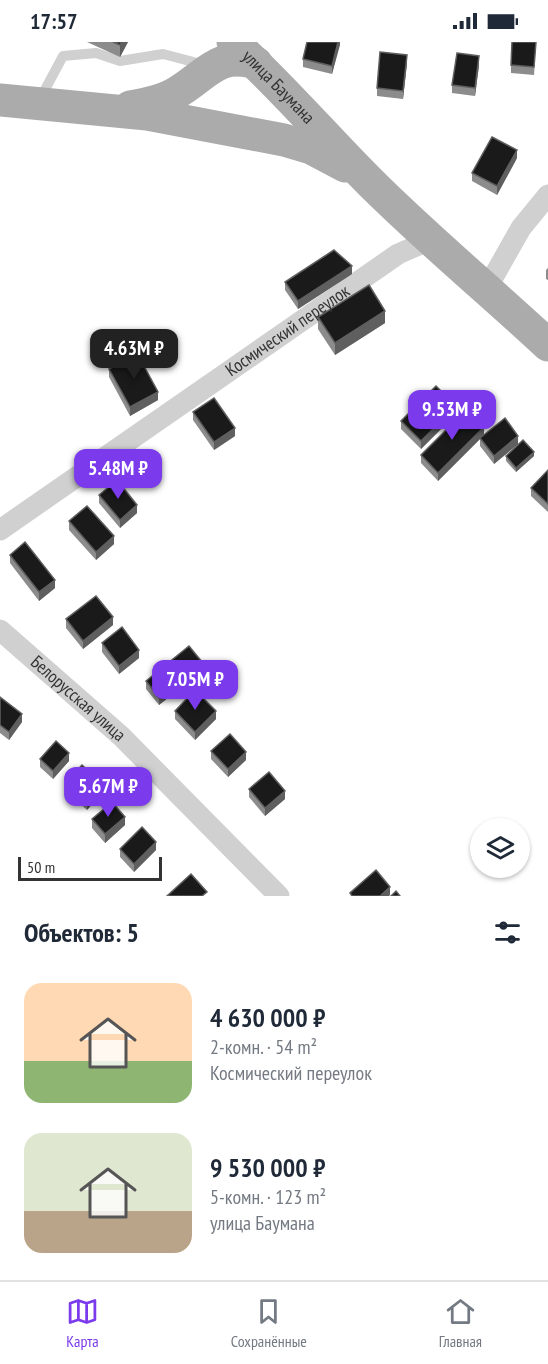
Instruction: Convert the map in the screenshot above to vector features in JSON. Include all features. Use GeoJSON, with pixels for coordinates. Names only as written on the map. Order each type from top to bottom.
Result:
{"type":"FeatureCollection","features":[{"type":"Feature","properties":{"kind":"main road","name":"улица Баумана"},"geometry":{"type":"LineString","coordinates":[[99,110],[124,108],[165,99],[178,93],[221,62],[251,59],[430,240],[487,288],[548,345]]}},
{"type":"Feature","properties":{"kind":"main road"},"geometry":{"type":"LineString","coordinates":[[207,70],[197,87],[197,102],[208,122],[226,130],[256,125],[264,118],[271,95],[269,83],[251,59]]}},
{"type":"Feature","properties":{"kind":"main road","name":"улица Баумана"},"geometry":{"type":"LineString","coordinates":[[0,100],[147,114],[284,140],[311,148],[370,181]]}},
{"type":"Feature","properties":{"kind":"street"},"geometry":{"type":"LineString","coordinates":[[487,288],[521,228],[548,195]]}},
{"type":"Feature","properties":{"kind":"street","name":"Космический переулок"},"geometry":{"type":"LineString","coordinates":[[0,530],[398,254],[430,240]]}},
{"type":"Feature","properties":{"kind":"street","name":"Белорусская улица"},"geometry":{"type":"LineString","coordinates":[[0,630],[121,736],[279,896]]}},
{"type":"Feature","properties":{"kind":"lane"},"geometry":{"type":"LineString","coordinates":[[37,104],[63,56],[94,47],[120,61],[163,54],[207,70]]}},
{"type":"Feature","properties":{"kind":"building"},"geometry":{"type":"Polygon","coordinates":[[[307,42],[338,42],[332,66],[303,59],[307,42]]]}},
{"type":"Feature","properties":{"kind":"building"},"geometry":{"type":"Polygon","coordinates":[[[512,42],[536,42],[534,67],[511,65],[512,42]]]}},
{"type":"Feature","properties":{"kind":"building"},"geometry":{"type":"Polygon","coordinates":[[[380,52],[407,55],[403,91],[377,88],[380,52]]]}},
{"type":"Feature","properties":{"kind":"building"},"geometry":{"type":"Polygon","coordinates":[[[457,53],[479,56],[475,88],[452,85],[457,53]]]}},
{"type":"Feature","properties":{"kind":"building"},"geometry":{"type":"Polygon","coordinates":[[[492,137],[517,150],[497,186],[472,173],[492,137]]]}},
{"type":"Feature","properties":{"kind":"building"},"geometry":{"type":"Polygon","coordinates":[[[334,250],[352,266],[298,301],[285,282],[334,250]]]}},
{"type":"Feature","properties":{"kind":"building"},"geometry":{"type":"Polygon","coordinates":[[[369,285],[385,311],[335,343],[318,317],[369,285]]]}},
{"type":"Feature","properties":{"kind":"building"},"geometry":{"type":"Polygon","coordinates":[[[137,353],[158,392],[130,407],[109,369],[137,353]]]}},
{"type":"Feature","properties":{"kind":"building"},"geometry":{"type":"Polygon","coordinates":[[[436,386],[456,406],[421,441],[401,421],[436,386]]]}},
{"type":"Feature","properties":{"kind":"building"},"geometry":{"type":"Polygon","coordinates":[[[214,398],[235,428],[214,442],[193,412],[214,398]]]}},
{"type":"Feature","properties":{"kind":"building"},"geometry":{"type":"Polygon","coordinates":[[[467,409],[484,427],[438,473],[421,455],[467,409]]]}},
{"type":"Feature","properties":{"kind":"building"},"geometry":{"type":"Polygon","coordinates":[[[505,418],[518,436],[494,456],[480,438],[505,418]]]}},
{"type":"Feature","properties":{"kind":"building"},"geometry":{"type":"Polygon","coordinates":[[[523,440],[534,452],[516,468],[506,456],[523,440]]]}},
{"type":"Feature","properties":{"kind":"building"},"geometry":{"type":"Polygon","coordinates":[[[548,470],[548,504],[531,488],[548,470]]]}},
{"type":"Feature","properties":{"kind":"building"},"geometry":{"type":"Polygon","coordinates":[[[117,480],[137,505],[120,520],[99,495],[117,480]]]}},
{"type":"Feature","properties":{"kind":"building"},"geometry":{"type":"Polygon","coordinates":[[[87,506],[114,536],[96,552],[69,521],[87,506]]]}},
{"type":"Feature","properties":{"kind":"building"},"geometry":{"type":"Polygon","coordinates":[[[25,542],[55,580],[39,592],[10,555],[25,542]]]}},
{"type":"Feature","properties":{"kind":"building"},"geometry":{"type":"Polygon","coordinates":[[[96,596],[113,617],[83,641],[66,619],[96,596]]]}},
{"type":"Feature","properties":{"kind":"building"},"geometry":{"type":"Polygon","coordinates":[[[122,627],[139,650],[119,666],[102,643],[122,627]]]}},
{"type":"Feature","properties":{"kind":"building"},"geometry":{"type":"Polygon","coordinates":[[[189,646],[202,662],[159,697],[146,681],[189,646]]]}},
{"type":"Feature","properties":{"kind":"building"},"geometry":{"type":"Polygon","coordinates":[[[195,690],[216,711],[195,732],[175,711],[195,690]]]}},
{"type":"Feature","properties":{"kind":"building"},"geometry":{"type":"Polygon","coordinates":[[[0,697],[22,714],[9,732],[0,725],[0,697]]]}},
{"type":"Feature","properties":{"kind":"building"},"geometry":{"type":"Polygon","coordinates":[[[230,734],[246,752],[228,769],[211,751],[230,734]]]}},
{"type":"Feature","properties":{"kind":"building"},"geometry":{"type":"Polygon","coordinates":[[[56,741],[69,753],[53,771],[40,759],[56,741]]]}},
{"type":"Feature","properties":{"kind":"building"},"geometry":{"type":"Polygon","coordinates":[[[82,765],[103,784],[87,802],[66,782],[82,765]]]}},
{"type":"Feature","properties":{"kind":"building"},"geometry":{"type":"Polygon","coordinates":[[[269,772],[285,791],[265,808],[249,789],[269,772]]]}},
{"type":"Feature","properties":{"kind":"building"},"geometry":{"type":"Polygon","coordinates":[[[112,802],[125,817],[105,834],[92,819],[112,802]]]}},
{"type":"Feature","properties":{"kind":"building"},"geometry":{"type":"Polygon","coordinates":[[[142,827],[156,842],[134,864],[120,849],[142,827]]]}},
{"type":"Feature","properties":{"kind":"building"},"geometry":{"type":"Polygon","coordinates":[[[376,870],[390,887],[380,896],[352,896],[350,893],[376,870]]]}},
{"type":"Feature","properties":{"kind":"building"},"geometry":{"type":"Polygon","coordinates":[[[191,874],[207,892],[202,896],[167,896],[191,874]]]}}]}
